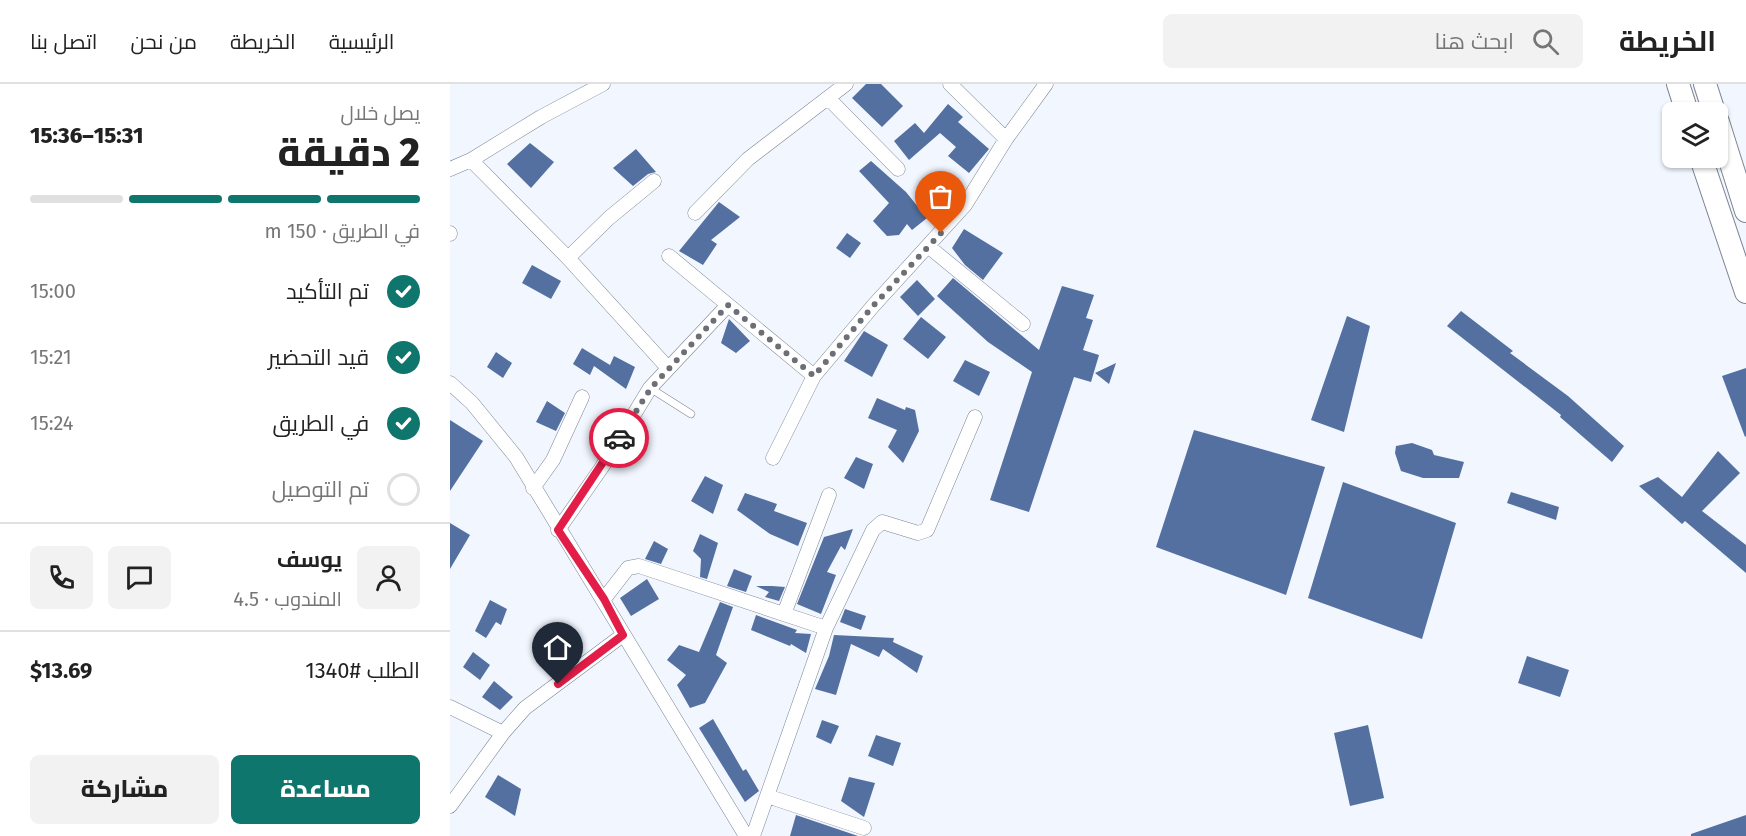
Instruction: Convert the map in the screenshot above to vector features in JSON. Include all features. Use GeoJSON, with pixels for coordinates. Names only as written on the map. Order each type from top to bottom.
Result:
{"type":"FeatureCollection","features":[{"type":"Feature","properties":{"kind":"highway"},"geometry":{"type":"LineString","coordinates":[[1678,84],[1684,102]]}},
{"type":"Feature","properties":{"kind":"highway"},"geometry":{"type":"LineString","coordinates":[[1705,84],[1711,102]]}},
{"type":"Feature","properties":{"kind":"highway"},"geometry":{"type":"LineString","coordinates":[[1728,154],[1746,211]]}},
{"type":"Feature","properties":{"kind":"highway"},"geometry":{"type":"LineString","coordinates":[[1704,168],[1746,292]]}},
{"type":"Feature","properties":{"kind":"street"},"geometry":{"type":"LineString","coordinates":[[572,84],[583,94]]}},
{"type":"Feature","properties":{"kind":"street"},"geometry":{"type":"LineString","coordinates":[[450,169],[471,160],[603,84]]}},
{"type":"Feature","properties":{"kind":"street"},"geometry":{"type":"LineString","coordinates":[[695,213],[748,159],[846,84]]}},
{"type":"Feature","properties":{"kind":"street"},"geometry":{"type":"LineString","coordinates":[[950,84],[1006,139]]}},
{"type":"Feature","properties":{"kind":"street"},"geometry":{"type":"LineString","coordinates":[[773,458],[814,376],[873,306],[965,205],[1006,139],[1046,84]]}},
{"type":"Feature","properties":{"kind":"street"},"geometry":{"type":"LineString","coordinates":[[829,99],[898,169]]}},
{"type":"Feature","properties":{"kind":"street"},"geometry":{"type":"LineString","coordinates":[[471,160],[568,258],[668,368]]}},
{"type":"Feature","properties":{"kind":"street"},"geometry":{"type":"LineString","coordinates":[[568,258],[614,214],[654,181]]}},
{"type":"Feature","properties":{"kind":"street"},"geometry":{"type":"LineString","coordinates":[[929,247],[1023,324]]}},
{"type":"Feature","properties":{"kind":"street"},"geometry":{"type":"LineString","coordinates":[[669,256],[814,376]]}},
{"type":"Feature","properties":{"kind":"street"},"geometry":{"type":"LineString","coordinates":[[558,530],[602,467],[651,388],[728,305]]}},
{"type":"Feature","properties":{"kind":"street"},"geometry":{"type":"LineString","coordinates":[[450,383],[472,403],[516,458],[558,530],[604,599],[623,635],[746,836]]}},
{"type":"Feature","properties":{"kind":"street"},"geometry":{"type":"LineString","coordinates":[[533,488],[553,460],[582,397]]}},
{"type":"Feature","properties":{"kind":"street"},"geometry":{"type":"LineString","coordinates":[[753,836],[826,627],[875,526],[882,522],[918,533],[927,530],[975,417]]}},
{"type":"Feature","properties":{"kind":"street"},"geometry":{"type":"LineString","coordinates":[[784,614],[829,495]]}},
{"type":"Feature","properties":{"kind":"street"},"geometry":{"type":"LineString","coordinates":[[604,599],[628,568],[639,566],[826,627]]}},
{"type":"Feature","properties":{"kind":"street"},"geometry":{"type":"LineString","coordinates":[[450,806],[503,733],[525,708],[623,635]]}},
{"type":"Feature","properties":{"kind":"street"},"geometry":{"type":"LineString","coordinates":[[450,707],[503,733]]}},
{"type":"Feature","properties":{"kind":"street"},"geometry":{"type":"LineString","coordinates":[[767,796],[864,828]]}},
{"type":"Feature","properties":{"kind":"lane"},"geometry":{"type":"LineString","coordinates":[[651,388],[691,414]]}},
{"type":"Feature","properties":{"kind":"building"},"geometry":{"type":"Polygon","coordinates":[[[866,84],[881,84],[903,106],[882,127],[852,98],[866,84]]]}},
{"type":"Feature","properties":{"kind":"building"},"geometry":{"type":"Polygon","coordinates":[[[948,104],[963,117],[958,122],[989,149],[969,173],[948,156],[956,147],[940,133],[909,160],[894,141],[915,123],[924,133],[948,104]]]}},
{"type":"Feature","properties":{"kind":"building"},"geometry":{"type":"Polygon","coordinates":[[[530,143],[554,162],[531,188],[507,164],[530,143]]]}},
{"type":"Feature","properties":{"kind":"building"},"geometry":{"type":"Polygon","coordinates":[[[636,149],[656,172],[648,174],[633,186],[613,168],[636,149]]]}},
{"type":"Feature","properties":{"kind":"building"},"geometry":{"type":"Polygon","coordinates":[[[871,161],[906,192],[927,218],[912,230],[907,224],[899,235],[887,236],[873,221],[889,203],[859,171],[871,161]]]}},
{"type":"Feature","properties":{"kind":"building"},"geometry":{"type":"Polygon","coordinates":[[[719,202],[740,217],[711,240],[717,244],[703,265],[679,251],[719,202]]]}},
{"type":"Feature","properties":{"kind":"building"},"geometry":{"type":"Polygon","coordinates":[[[964,229],[1003,253],[983,280],[965,265],[952,248],[964,229]]]}},
{"type":"Feature","properties":{"kind":"building"},"geometry":{"type":"Polygon","coordinates":[[[847,233],[861,243],[850,258],[836,248],[847,233]]]}},
{"type":"Feature","properties":{"kind":"building"},"geometry":{"type":"Polygon","coordinates":[[[532,265],[561,281],[551,299],[522,283],[532,265]]]}},
{"type":"Feature","properties":{"kind":"building"},"geometry":{"type":"Polygon","coordinates":[[[953,278],[1039,350],[1062,286],[1094,295],[1086,318],[1093,320],[1083,350],[1099,355],[1091,382],[1074,377],[1029,512],[990,500],[1032,372],[988,342],[937,296],[953,278]]]}},
{"type":"Feature","properties":{"kind":"building"},"geometry":{"type":"Polygon","coordinates":[[[917,280],[935,299],[918,316],[900,297],[917,280]]]}},
{"type":"Feature","properties":{"kind":"building"},"geometry":{"type":"Polygon","coordinates":[[[1461,311],[1513,351],[1510,353],[1568,396],[1624,446],[1612,462],[1560,417],[1561,415],[1447,326],[1461,311]]]}},
{"type":"Feature","properties":{"kind":"building"},"geometry":{"type":"Polygon","coordinates":[[[1347,316],[1370,326],[1344,432],[1311,420],[1347,316]]]}},
{"type":"Feature","properties":{"kind":"building"},"geometry":{"type":"Polygon","coordinates":[[[921,317],[946,337],[928,359],[903,339],[921,317]]]}},
{"type":"Feature","properties":{"kind":"building"},"geometry":{"type":"Polygon","coordinates":[[[729,319],[750,341],[736,353],[721,343],[729,319]]]}},
{"type":"Feature","properties":{"kind":"building"},"geometry":{"type":"Polygon","coordinates":[[[864,331],[888,345],[872,377],[844,361],[864,331]]]}},
{"type":"Feature","properties":{"kind":"building"},"geometry":{"type":"Polygon","coordinates":[[[582,348],[610,365],[614,356],[635,367],[626,389],[594,366],[590,375],[573,364],[582,348]]]}},
{"type":"Feature","properties":{"kind":"building"},"geometry":{"type":"Polygon","coordinates":[[[496,352],[512,363],[503,378],[487,367],[496,352]]]}},
{"type":"Feature","properties":{"kind":"building"},"geometry":{"type":"Polygon","coordinates":[[[965,360],[990,372],[979,396],[953,381],[965,360]]]}},
{"type":"Feature","properties":{"kind":"building"},"geometry":{"type":"Polygon","coordinates":[[[1116,363],[1109,384],[1095,373],[1116,363]]]}},
{"type":"Feature","properties":{"kind":"building"},"geometry":{"type":"Polygon","coordinates":[[[1746,368],[1746,436],[1745,437],[1722,376],[1746,368]]]}},
{"type":"Feature","properties":{"kind":"building"},"geometry":{"type":"Polygon","coordinates":[[[877,398],[905,410],[906,407],[915,410],[919,431],[903,463],[888,447],[897,430],[868,418],[877,398]]]}},
{"type":"Feature","properties":{"kind":"building"},"geometry":{"type":"Polygon","coordinates":[[[547,401],[565,413],[556,431],[536,422],[547,401]]]}},
{"type":"Feature","properties":{"kind":"building"},"geometry":{"type":"Polygon","coordinates":[[[450,420],[483,441],[450,491],[450,420]]]}},
{"type":"Feature","properties":{"kind":"building"},"geometry":{"type":"Polygon","coordinates":[[[1194,430],[1325,467],[1286,595],[1156,547],[1194,430]]]}},
{"type":"Feature","properties":{"kind":"building"},"geometry":{"type":"Polygon","coordinates":[[[1412,443],[1432,450],[1434,455],[1464,462],[1459,478],[1423,478],[1401,471],[1395,453],[1396,446],[1412,443]]]}},
{"type":"Feature","properties":{"kind":"building"},"geometry":{"type":"Polygon","coordinates":[[[1718,451],[1740,473],[1702,511],[1746,545],[1746,573],[1685,521],[1682,524],[1639,486],[1658,477],[1682,497],[1718,451]]]}},
{"type":"Feature","properties":{"kind":"building"},"geometry":{"type":"Polygon","coordinates":[[[856,457],[873,464],[864,489],[844,478],[856,457]]]}},
{"type":"Feature","properties":{"kind":"building"},"geometry":{"type":"Polygon","coordinates":[[[705,476],[723,485],[713,514],[691,501],[705,476]]]}},
{"type":"Feature","properties":{"kind":"building"},"geometry":{"type":"Polygon","coordinates":[[[1343,482],[1456,523],[1422,639],[1308,598],[1343,482]]]}},
{"type":"Feature","properties":{"kind":"building"},"geometry":{"type":"Polygon","coordinates":[[[1511,492],[1559,507],[1556,520],[1507,503],[1511,492]]]}},
{"type":"Feature","properties":{"kind":"building"},"geometry":{"type":"Polygon","coordinates":[[[745,493],[777,504],[774,511],[807,523],[798,546],[770,534],[737,510],[745,493]]]}},
{"type":"Feature","properties":{"kind":"building"},"geometry":{"type":"Polygon","coordinates":[[[450,523],[470,535],[450,569],[450,523]]]}},
{"type":"Feature","properties":{"kind":"building"},"geometry":{"type":"Polygon","coordinates":[[[853,529],[845,550],[841,546],[827,572],[836,575],[821,614],[797,604],[824,537],[853,529]]]}},
{"type":"Feature","properties":{"kind":"building"},"geometry":{"type":"Polygon","coordinates":[[[700,534],[718,543],[707,579],[700,577],[701,559],[693,551],[700,534]]]}},
{"type":"Feature","properties":{"kind":"building"},"geometry":{"type":"Polygon","coordinates":[[[654,541],[668,549],[661,564],[645,559],[654,541]]]}},
{"type":"Feature","properties":{"kind":"building"},"geometry":{"type":"Polygon","coordinates":[[[734,569],[752,576],[746,592],[727,586],[734,569]]]}},
{"type":"Feature","properties":{"kind":"building"},"geometry":{"type":"Polygon","coordinates":[[[647,579],[659,599],[631,616],[620,598],[647,579]]]}},
{"type":"Feature","properties":{"kind":"building"},"geometry":{"type":"Polygon","coordinates":[[[756,586],[785,587],[779,601],[765,597],[769,592],[756,586]]]}},
{"type":"Feature","properties":{"kind":"building"},"geometry":{"type":"Polygon","coordinates":[[[490,600],[507,609],[501,625],[496,622],[486,638],[475,631],[490,600]]]}},
{"type":"Feature","properties":{"kind":"building"},"geometry":{"type":"Polygon","coordinates":[[[720,602],[733,607],[716,655],[727,663],[705,703],[690,708],[677,685],[686,675],[667,660],[679,645],[699,652],[720,602]]]}},
{"type":"Feature","properties":{"kind":"building"},"geometry":{"type":"Polygon","coordinates":[[[845,609],[866,616],[861,630],[840,622],[845,609]]]}},
{"type":"Feature","properties":{"kind":"building"},"geometry":{"type":"Polygon","coordinates":[[[756,615],[797,630],[795,633],[811,634],[806,653],[791,644],[790,646],[751,630],[756,615]]]}},
{"type":"Feature","properties":{"kind":"building"},"geometry":{"type":"Polygon","coordinates":[[[834,635],[894,638],[893,642],[923,656],[917,673],[883,649],[879,657],[851,644],[836,695],[815,689],[829,656],[834,635]]]}},
{"type":"Feature","properties":{"kind":"building"},"geometry":{"type":"Polygon","coordinates":[[[473,652],[490,665],[480,680],[463,667],[473,652]]]}},
{"type":"Feature","properties":{"kind":"building"},"geometry":{"type":"Polygon","coordinates":[[[1527,656],[1569,670],[1560,697],[1518,683],[1527,656]]]}},
{"type":"Feature","properties":{"kind":"building"},"geometry":{"type":"Polygon","coordinates":[[[494,681],[513,697],[500,710],[482,697],[494,681]]]}},
{"type":"Feature","properties":{"kind":"building"},"geometry":{"type":"Polygon","coordinates":[[[713,719],[743,771],[746,769],[759,791],[745,802],[699,728],[713,719]]]}},
{"type":"Feature","properties":{"kind":"building"},"geometry":{"type":"Polygon","coordinates":[[[822,720],[839,726],[831,744],[816,737],[822,720]]]}},
{"type":"Feature","properties":{"kind":"building"},"geometry":{"type":"Polygon","coordinates":[[[1368,725],[1384,798],[1350,806],[1334,733],[1368,725]]]}},
{"type":"Feature","properties":{"kind":"building"},"geometry":{"type":"Polygon","coordinates":[[[876,735],[901,743],[893,766],[868,756],[876,735]]]}},
{"type":"Feature","properties":{"kind":"building"},"geometry":{"type":"Polygon","coordinates":[[[498,775],[521,789],[515,816],[485,797],[498,775]]]}},
{"type":"Feature","properties":{"kind":"building"},"geometry":{"type":"Polygon","coordinates":[[[849,777],[875,783],[864,817],[841,801],[849,777]]]}},
{"type":"Feature","properties":{"kind":"building"},"geometry":{"type":"Polygon","coordinates":[[[796,815],[858,836],[790,836],[796,815]]]}},
{"type":"Feature","properties":{"kind":"building"},"geometry":{"type":"Polygon","coordinates":[[[1746,815],[1746,836],[1691,836],[1691,834],[1746,815]]]}},
{"type":"Feature","properties":{"kind":"way so far"},"geometry":{"type":"LineString","coordinates":[[619,438],[651,388],[728,305],[814,376],[873,306],[941,233]]}},
{"type":"Feature","properties":{"kind":"route"},"geometry":{"type":"LineString","coordinates":[[558,684],[623,635],[604,599],[558,530],[602,467],[619,438]]}}]}
